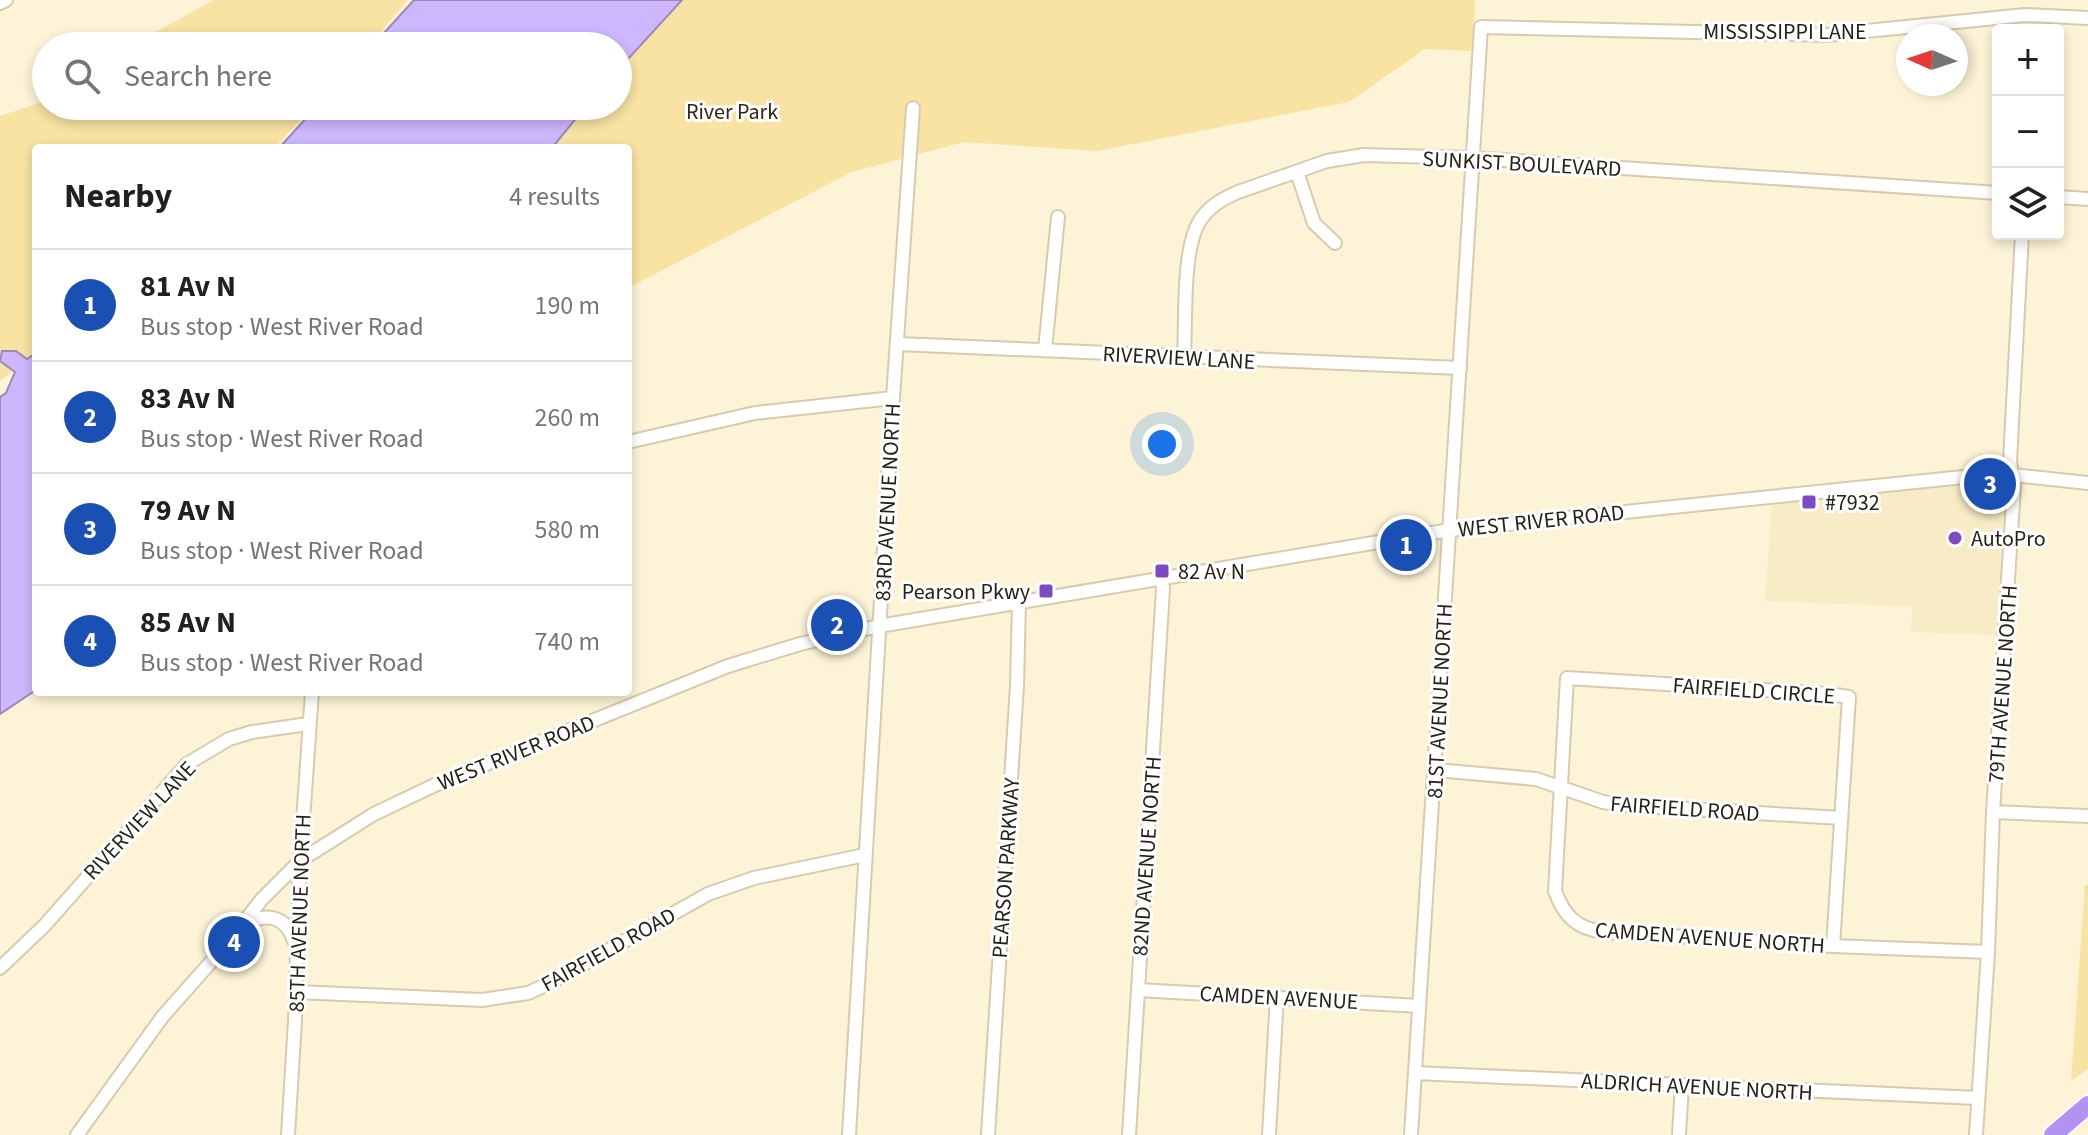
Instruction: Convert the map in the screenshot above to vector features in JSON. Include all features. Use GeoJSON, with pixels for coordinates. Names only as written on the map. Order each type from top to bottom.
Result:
{"type":"FeatureCollection","features":[{"type":"Feature","properties":{"kind":"highway"},"geometry":{"type":"LineString","coordinates":[[2053,1135],[2088,1105]]}},
{"type":"Feature","properties":{"kind":"street"},"geometry":{"type":"LineString","coordinates":[[0,3],[6,0]]}},
{"type":"Feature","properties":{"kind":"street","name":"MISSISSIPPI LANE"},"geometry":{"type":"LineString","coordinates":[[1481,27],[1827,35],[2025,15],[2088,18]]}},
{"type":"Feature","properties":{"kind":"street","name":"81ST AVENUE NORTH"},"geometry":{"type":"LineString","coordinates":[[1411,1135],[1481,27]]}},
{"type":"Feature","properties":{"kind":"street","name":"83RD AVENUE NORTH"},"geometry":{"type":"LineString","coordinates":[[849,1135],[913,108]]}},
{"type":"Feature","properties":{"kind":"street","name":"SUNKIST BOULEVARD"},"geometry":{"type":"LineString","coordinates":[[1184,357],[1189,256],[1202,208],[1327,161],[1364,155],[1472,158],[1992,193]]}},
{"type":"Feature","properties":{"kind":"street"},"geometry":{"type":"LineString","coordinates":[[1297,172],[1314,223],[1335,243]]}},
{"type":"Feature","properties":{"kind":"street"},"geometry":{"type":"LineString","coordinates":[[2064,197],[2088,199]]}},
{"type":"Feature","properties":{"kind":"street"},"geometry":{"type":"LineString","coordinates":[[1045,350],[1058,217]]}},
{"type":"Feature","properties":{"kind":"street","name":"79TH AVENUE NORTH"},"geometry":{"type":"LineString","coordinates":[[1976,1135],[2014,487],[2010,461],[2022,240]]}},
{"type":"Feature","properties":{"kind":"street","name":"RIVERVIEW LANE"},"geometry":{"type":"LineString","coordinates":[[898,344],[1460,368]]}},
{"type":"Feature","properties":{"kind":"street"},"geometry":{"type":"LineString","coordinates":[[632,441],[755,413],[893,398]]}},
{"type":"Feature","properties":{"kind":"street","name":"WEST RIVER ROAD"},"geometry":{"type":"LineString","coordinates":[[77,1135],[154,1027],[262,899],[301,860],[355,824],[405,799],[728,666],[779,650],[879,626],[1450,530],[1943,479],[2013,475],[2088,483]]}},
{"type":"Feature","properties":{"kind":"street","name":"82ND AVENUE NORTH"},"geometry":{"type":"LineString","coordinates":[[1129,1135],[1162,578]]}},
{"type":"Feature","properties":{"kind":"street","name":"PEARSON PARKWAY"},"geometry":{"type":"LineString","coordinates":[[988,1135],[1017,686],[1019,601]]}},
{"type":"Feature","properties":{"kind":"street","name":"FAIRFIELD CIRCLE"},"geometry":{"type":"LineString","coordinates":[[1561,787],[1567,678],[1849,697],[1833,946]]}},
{"type":"Feature","properties":{"kind":"street","name":"85TH AVENUE NORTH"},"geometry":{"type":"LineString","coordinates":[[288,1135],[312,696]]}},
{"type":"Feature","properties":{"kind":"street","name":"RIVERVIEW LANE"},"geometry":{"type":"LineString","coordinates":[[0,968],[45,925],[187,764],[229,739],[252,732],[308,724]]}},
{"type":"Feature","properties":{"kind":"street","name":"FAIRFIELD ROAD"},"geometry":{"type":"LineString","coordinates":[[1436,770],[1536,779],[1603,802],[1622,805],[1841,818]]}},
{"type":"Feature","properties":{"kind":"street","name":"CAMDEN AVENUE NORTH"},"geometry":{"type":"LineString","coordinates":[[1561,787],[1555,891],[1567,916],[1591,931],[1988,952]]}},
{"type":"Feature","properties":{"kind":"street"},"geometry":{"type":"LineString","coordinates":[[1993,812],[2088,816]]}},
{"type":"Feature","properties":{"kind":"street","name":"FAIRFIELD ROAD"},"geometry":{"type":"LineString","coordinates":[[296,992],[482,1000],[528,993],[708,894],[754,878],[865,855]]}},
{"type":"Feature","properties":{"kind":"street"},"geometry":{"type":"LineString","coordinates":[[241,927],[261,917],[276,918],[290,930],[296,948]]}},
{"type":"Feature","properties":{"kind":"street","name":"CAMDEN AVENUE"},"geometry":{"type":"LineString","coordinates":[[1138,990],[1419,1006]]}},
{"type":"Feature","properties":{"kind":"street"},"geometry":{"type":"LineString","coordinates":[[1269,1135],[1277,996]]}},
{"type":"Feature","properties":{"kind":"street","name":"ALDRICH AVENUE NORTH"},"geometry":{"type":"LineString","coordinates":[[1415,1073],[1978,1098]]}},
{"type":"Feature","properties":{"kind":"street"},"geometry":{"type":"LineString","coordinates":[[1679,1135],[1682,1085]]}},
{"type":"Feature","properties":{"kind":"shaded area"},"geometry":{"type":"Polygon","coordinates":[[[414,0],[682,0],[632,55],[632,32],[385,32],[414,0]]]}},
{"type":"Feature","properties":{"kind":"shaded area"},"geometry":{"type":"Polygon","coordinates":[[[304,120],[575,120],[555,144],[283,144],[304,120]]]}},
{"type":"Feature","properties":{"kind":"shaded area"},"geometry":{"type":"Polygon","coordinates":[[[2,351],[16,351],[27,359],[32,356],[32,693],[0,714],[0,397],[6,393],[15,372],[0,361],[2,351]]]}},
{"type":"Feature","properties":{"kind":"shaded area"},"geometry":{"type":"Polygon","coordinates":[[[1993,481],[2001,484],[2007,494],[2000,635],[1911,632],[1912,607],[1765,601],[1772,502],[1993,481]]]}},
{"type":"Feature","properties":{"kind":"green space"},"geometry":{"type":"Polygon","coordinates":[[[214,0],[408,0],[381,32],[156,32],[214,0]]]}},
{"type":"Feature","properties":{"kind":"green space","name":"River Park"},"geometry":{"type":"Polygon","coordinates":[[[682,0],[1475,0],[1472,51],[1425,49],[1349,102],[1097,151],[964,142],[852,172],[632,286],[632,144],[555,144],[575,120],[632,120],[632,55],[682,0]]]}},
{"type":"Feature","properties":{"kind":"green space"},"geometry":{"type":"Polygon","coordinates":[[[32,106],[32,120],[300,120],[278,144],[32,144],[32,355],[0,381],[0,116],[32,106]]]}},
{"type":"Feature","properties":{"kind":"green space"},"geometry":{"type":"Polygon","coordinates":[[[2085,885],[2088,885],[2088,1069],[2071,1081],[2085,885]]]}},
{"type":"Feature","properties":{"kind":"place","name":"79 Av N"},"geometry":{"type":"Point","coordinates":[1990,484]}},
{"type":"Feature","properties":{"kind":"place","name":"#7932"},"geometry":{"type":"Point","coordinates":[1809,502]}},
{"type":"Feature","properties":{"kind":"place","name":"AutoPro"},"geometry":{"type":"Point","coordinates":[1955,538]}},
{"type":"Feature","properties":{"kind":"place","name":"81 Av N"},"geometry":{"type":"Point","coordinates":[1406,545]}},
{"type":"Feature","properties":{"kind":"place","name":"82 Av N"},"geometry":{"type":"Point","coordinates":[1162,571]}},
{"type":"Feature","properties":{"kind":"place","name":"Pearson Pkwy"},"geometry":{"type":"Point","coordinates":[1046,591]}},
{"type":"Feature","properties":{"kind":"place","name":"83 Av N"},"geometry":{"type":"Point","coordinates":[837,625]}},
{"type":"Feature","properties":{"kind":"place","name":"85 Av N"},"geometry":{"type":"Point","coordinates":[234,942]}}]}
